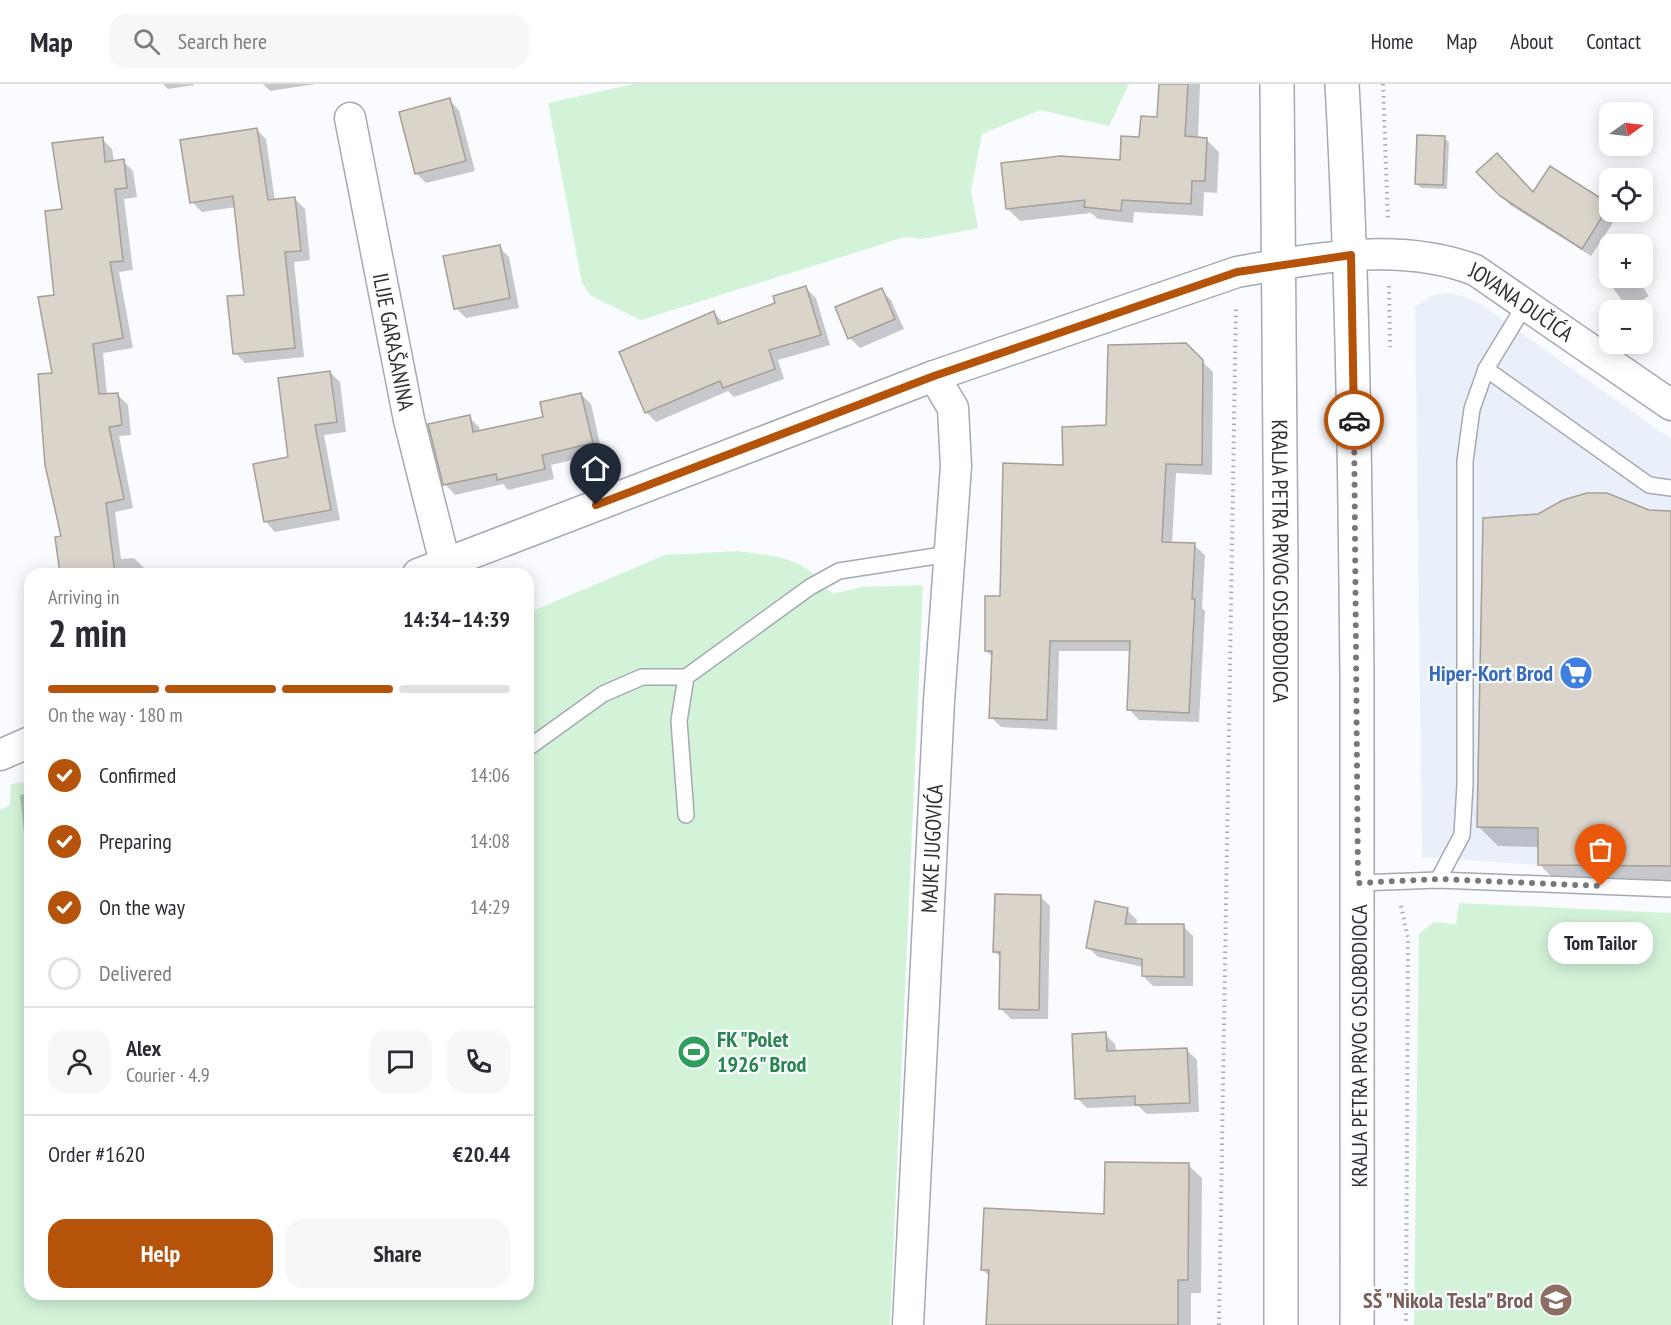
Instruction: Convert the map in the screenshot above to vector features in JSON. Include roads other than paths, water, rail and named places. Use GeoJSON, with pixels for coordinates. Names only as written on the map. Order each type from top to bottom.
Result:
{"type":"FeatureCollection","features":[{"type":"Feature","properties":{"kind":"main road","name":"KRALJA PETRA PRVOG OSLOBODIOCA"},"geometry":{"type":"LineString","coordinates":[[1277,84],[1281,576],[1281,1325]]}},
{"type":"Feature","properties":{"kind":"main road","name":"KRALJA PETRA PRVOG OSLOBODIOCA"},"geometry":{"type":"LineString","coordinates":[[1342,84],[1351,255],[1358,883],[1358,1325]]}},
{"type":"Feature","properties":{"kind":"street","name":"ILIJE GARAŠANINA"},"geometry":{"type":"LineString","coordinates":[[350,118],[410,420],[445,563]]}},
{"type":"Feature","properties":{"kind":"street","name":"JOVANA DUČIĆA"},"geometry":{"type":"LineString","coordinates":[[433,568],[934,376],[1237,272],[1351,255],[1415,255],[1459,264],[1475,270],[1671,405]]}},
{"type":"Feature","properties":{"kind":"street","name":"MAJKE JUGOVIĆA"},"geometry":{"type":"LineString","coordinates":[[908,1325],[949,555],[956,466],[953,408],[934,376]]}},
{"type":"Feature","properties":{"kind":"street"},"geometry":{"type":"LineString","coordinates":[[0,755],[24,745]]}},
{"type":"Feature","properties":{"kind":"lane"},"geometry":{"type":"LineString","coordinates":[[1438,879],[1462,835],[1465,785],[1465,461],[1472,409],[1486,369],[1525,305]]}},
{"type":"Feature","properties":{"kind":"lane"},"geometry":{"type":"LineString","coordinates":[[1486,369],[1648,485],[1671,488]]}},
{"type":"Feature","properties":{"kind":"lane"},"geometry":{"type":"LineString","coordinates":[[534,744],[603,694],[642,677],[686,677],[810,587],[839,571],[949,555]]}},
{"type":"Feature","properties":{"kind":"lane"},"geometry":{"type":"LineString","coordinates":[[686,677],[679,721],[686,815]]}},
{"type":"Feature","properties":{"kind":"lane"},"geometry":{"type":"LineString","coordinates":[[1358,883],[1438,879],[1671,889]]}},
{"type":"Feature","properties":{"kind":"place","name":"Hiper-Kort Brod"},"geometry":{"type":"Point","coordinates":[1576,673]}},
{"type":"Feature","properties":{"kind":"place","name":"Tom Tailor"},"geometry":{"type":"Point","coordinates":[1601,886]}},
{"type":"Feature","properties":{"kind":"place","name":"FK \"Polet 1926\" Brod"},"geometry":{"type":"Point","coordinates":[694,1052]}},
{"type":"Feature","properties":{"kind":"place","name":"SŠ \"Nikola Tesla\" Brod"},"geometry":{"type":"Point","coordinates":[1556,1300]}}]}
